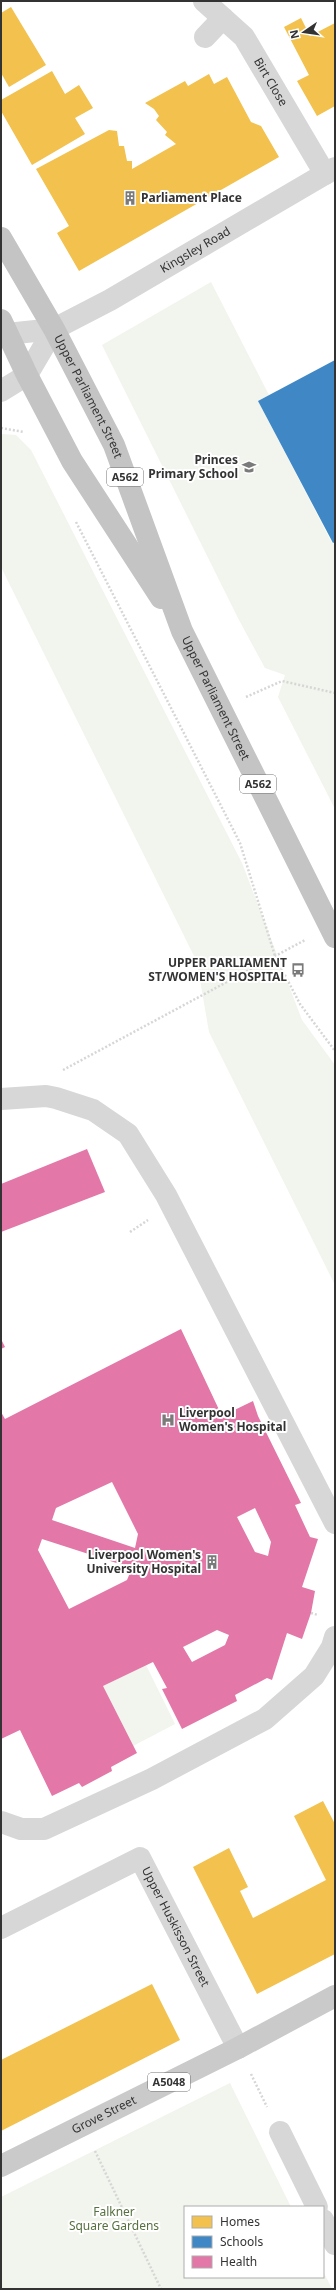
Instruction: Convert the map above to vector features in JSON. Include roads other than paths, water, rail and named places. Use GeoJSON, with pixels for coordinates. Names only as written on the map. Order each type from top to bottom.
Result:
{"type":"FeatureCollection","features":[{"type":"Feature","properties":{"kind":"highway","name":"Upper Parliament Street"},"geometry":{"type":"LineString","coordinates":[[1,238],[54,329],[114,446],[182,631]]}},
{"type":"Feature","properties":{"kind":"highway","name":"Upper Parliament Street"},"geometry":{"type":"LineString","coordinates":[[3,330],[72,461],[182,631],[332,932]]}},
{"type":"Feature","properties":{"kind":"main road","name":"Grove Street"},"geometry":{"type":"LineString","coordinates":[[1,2166],[238,2048],[335,1996]]}},
{"type":"Feature","properties":{"kind":"street","name":"Birt Close"},"geometry":{"type":"LineString","coordinates":[[204,1],[244,37],[330,171]]}},
{"type":"Feature","properties":{"kind":"street"},"geometry":{"type":"LineString","coordinates":[[205,36],[223,18]]}},
{"type":"Feature","properties":{"kind":"street","name":"Kingsley Road"},"geometry":{"type":"LineString","coordinates":[[54,329],[110,300],[330,171]]}},
{"type":"Feature","properties":{"kind":"street"},"geometry":{"type":"LineString","coordinates":[[3,330],[54,329]]}},
{"type":"Feature","properties":{"kind":"street"},"geometry":{"type":"LineString","coordinates":[[1,391],[27,375],[54,329]]}},
{"type":"Feature","properties":{"kind":"street"},"geometry":{"type":"LineString","coordinates":[[1,1098],[46,1096],[56,1098],[93,1110],[128,1134],[166,1195],[335,1523]]}},
{"type":"Feature","properties":{"kind":"street"},"geometry":{"type":"LineString","coordinates":[[1,1822],[22,1829],[44,1829],[152,1779],[265,1719],[314,1676],[332,1647],[335,1637]]}},
{"type":"Feature","properties":{"kind":"street","name":"Upper Huskisson Street"},"geometry":{"type":"LineString","coordinates":[[1,1928],[140,1858],[238,2048]]}},
{"type":"Feature","properties":{"kind":"street"},"geometry":{"type":"LineString","coordinates":[[280,2132],[317,2206]]}},
{"type":"Feature","properties":{"kind":"street"},"geometry":{"type":"LineString","coordinates":[[324,2222],[335,2244]]}},
{"type":"Feature","properties":{"kind":"place","name":"Parliament Place"},"geometry":{"type":"Point","coordinates":[130,198]}},
{"type":"Feature","properties":{"kind":"place","name":"Princes Primary School"},"geometry":{"type":"Point","coordinates":[249,467]}},
{"type":"Feature","properties":{"kind":"place","name":"UPPER PARLIAMENT ST/WOMEN'S HOSPITAL"},"geometry":{"type":"Point","coordinates":[298,970]}},
{"type":"Feature","properties":{"kind":"place","name":"Liverpool Women's Hospital"},"geometry":{"type":"Point","coordinates":[168,1420]}},
{"type":"Feature","properties":{"kind":"place","name":"Liverpool Women's University Hospital"},"geometry":{"type":"Point","coordinates":[212,1562]}},
{"type":"Feature","properties":{"kind":"park label","name":"Falkner Square Gardens"},"geometry":{"type":"Point","coordinates":[114,2219]}}]}
